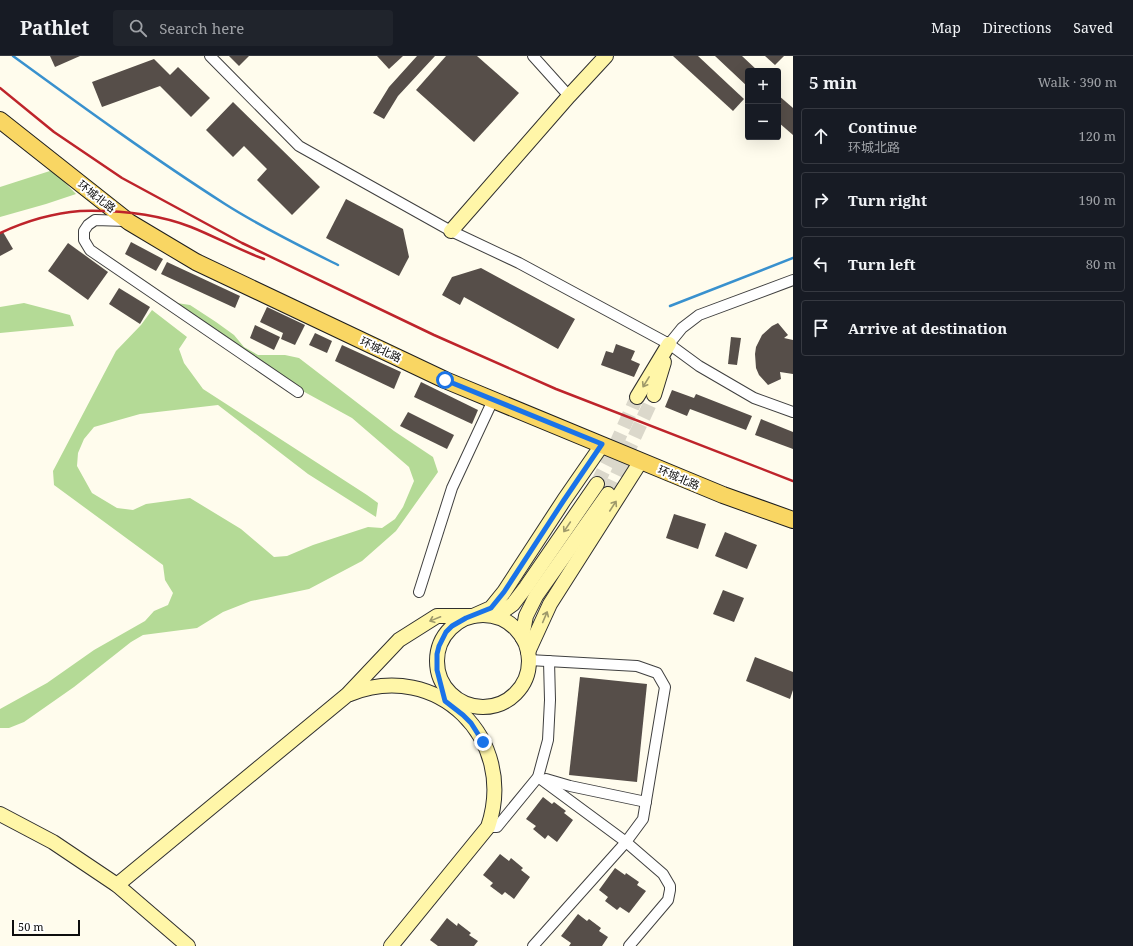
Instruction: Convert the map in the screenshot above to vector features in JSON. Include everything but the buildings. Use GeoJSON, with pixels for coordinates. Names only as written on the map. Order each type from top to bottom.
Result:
{"type":"FeatureCollection","features":[{"type":"Feature","properties":{"kind":"main road","name":"环城北路"},"geometry":{"type":"LineString","coordinates":[[0,120],[130,222],[196,262],[445,380],[723,495],[793,520]]}},
{"type":"Feature","properties":{"kind":"street"},"geometry":{"type":"LineString","coordinates":[[210,56],[299,146],[450,231],[519,263],[669,344],[699,366],[754,398],[793,412]]}},
{"type":"Feature","properties":{"kind":"street"},"geometry":{"type":"LineString","coordinates":[[533,56],[569,96]]}},
{"type":"Feature","properties":{"kind":"street"},"geometry":{"type":"LineString","coordinates":[[450,231],[606,56]]}},
{"type":"Feature","properties":{"kind":"street"},"geometry":{"type":"LineString","coordinates":[[130,222],[95,220],[84,231],[85,244],[90,250],[298,392]]}},
{"type":"Feature","properties":{"kind":"street"},"geometry":{"type":"LineString","coordinates":[[637,397],[669,344],[682,328],[699,315],[793,280]]}},
{"type":"Feature","properties":{"kind":"street"},"geometry":{"type":"LineString","coordinates":[[654,394],[669,344]]}},
{"type":"Feature","properties":{"kind":"street"},"geometry":{"type":"LineString","coordinates":[[419,592],[452,488],[493,400]]}},
{"type":"Feature","properties":{"kind":"street"},"geometry":{"type":"LineString","coordinates":[[450,704],[437,666],[437,654],[446,632],[458,622],[491,608],[504,592],[602,444]]}},
{"type":"Feature","properties":{"kind":"street"},"geometry":{"type":"LineString","coordinates":[[450,704],[484,707],[500,704],[513,696],[523,683],[526,676],[528,656],[550,604],[641,461]]}},
{"type":"Feature","properties":{"kind":"street"},"geometry":{"type":"LineString","coordinates":[[117,885],[348,695],[399,640],[437,616],[489,615],[506,609],[513,604],[597,484]]}},
{"type":"Feature","properties":{"kind":"street"},"geometry":{"type":"LineString","coordinates":[[522,637],[526,616],[536,596],[608,494]]}},
{"type":"Feature","properties":{"kind":"street"},"geometry":{"type":"LineString","coordinates":[[489,615],[511,625],[522,637],[528,656]]}},
{"type":"Feature","properties":{"kind":"street"},"geometry":{"type":"LineString","coordinates":[[528,656],[549,661],[637,666],[656,673],[665,687],[643,819],[626,842],[533,946]]}},
{"type":"Feature","properties":{"kind":"street"},"geometry":{"type":"LineString","coordinates":[[488,827],[497,827],[538,777],[548,740],[550,700],[549,661]]}},
{"type":"Feature","properties":{"kind":"street"},"geometry":{"type":"LineString","coordinates":[[440,678],[443,685],[454,697],[476,706]]}},
{"type":"Feature","properties":{"kind":"street"},"geometry":{"type":"LineString","coordinates":[[348,695],[369,688],[391,686],[403,686],[425,691],[450,704],[471,723],[478,732],[492,763],[495,796],[488,827],[391,946]]}},
{"type":"Feature","properties":{"kind":"street"},"geometry":{"type":"LineString","coordinates":[[538,777],[570,786],[646,802]]}},
{"type":"Feature","properties":{"kind":"street"},"geometry":{"type":"LineString","coordinates":[[538,777],[626,842],[663,874],[668,881],[670,890],[668,900],[629,946]]}},
{"type":"Feature","properties":{"kind":"street"},"geometry":{"type":"LineString","coordinates":[[0,814],[53,842],[117,885],[188,946]]}},
{"type":"Feature","properties":{"kind":"green space"},"geometry":{"type":"Polygon","coordinates":[[[53,170],[76,194],[0,217],[0,187],[53,170]]]}},
{"type":"Feature","properties":{"kind":"green space"},"geometry":{"type":"Polygon","coordinates":[[[24,303],[70,315],[74,326],[0,333],[0,307],[24,303]]]}},
{"type":"Feature","properties":{"kind":"green space"},"geometry":{"type":"Polygon","coordinates":[[[177,303],[190,305],[234,335],[244,347],[258,355],[285,355],[299,358],[394,431],[433,457],[438,472],[396,531],[362,561],[309,589],[251,601],[223,612],[197,628],[143,635],[131,642],[74,687],[24,722],[9,728],[0,728],[0,709],[47,683],[94,650],[145,621],[154,611],[168,605],[173,593],[165,580],[163,565],[54,485],[53,471],[116,351],[141,325],[152,310],[187,337],[179,349],[184,363],[203,389],[378,503],[376,517],[308,474],[218,405],[140,414],[94,427],[84,439],[78,453],[77,466],[92,493],[117,508],[133,510],[146,504],[190,498],[241,529],[274,557],[287,556],[313,545],[368,527],[382,528],[395,519],[403,507],[414,481],[409,467],[352,418],[299,389],[180,309],[177,303]]]}},
{"type":"Feature","properties":{"kind":"waterway"},"geometry":{"type":"LineString","coordinates":[[13,56],[198,187],[267,228],[338,265]]}},
{"type":"Feature","properties":{"kind":"waterway"},"geometry":{"type":"LineString","coordinates":[[670,306],[793,258]]}},
{"type":"Feature","properties":{"kind":"tunnel"},"geometry":{"type":"LineString","coordinates":[[608,494],[654,395]]}},
{"type":"Feature","properties":{"kind":"tunnel"},"geometry":{"type":"LineString","coordinates":[[597,484],[637,397]]}},
{"type":"Feature","properties":{"kind":"railway"},"geometry":{"type":"LineString","coordinates":[[0,88],[54,132],[122,178],[242,243],[434,335],[556,389],[793,481]]}},
{"type":"Feature","properties":{"kind":"railway"},"geometry":{"type":"LineString","coordinates":[[0,233],[19,225],[59,214],[80,211],[122,212],[164,219],[191,227],[264,259]]}},
{"type":"Feature","properties":{"kind":"route"},"geometry":{"type":"LineString","coordinates":[[445,380],[602,444],[504,592],[491,608],[466,618],[452,626],[446,632],[439,646],[436,662],[445,701],[455,707],[471,723],[483,742]]}}]}
